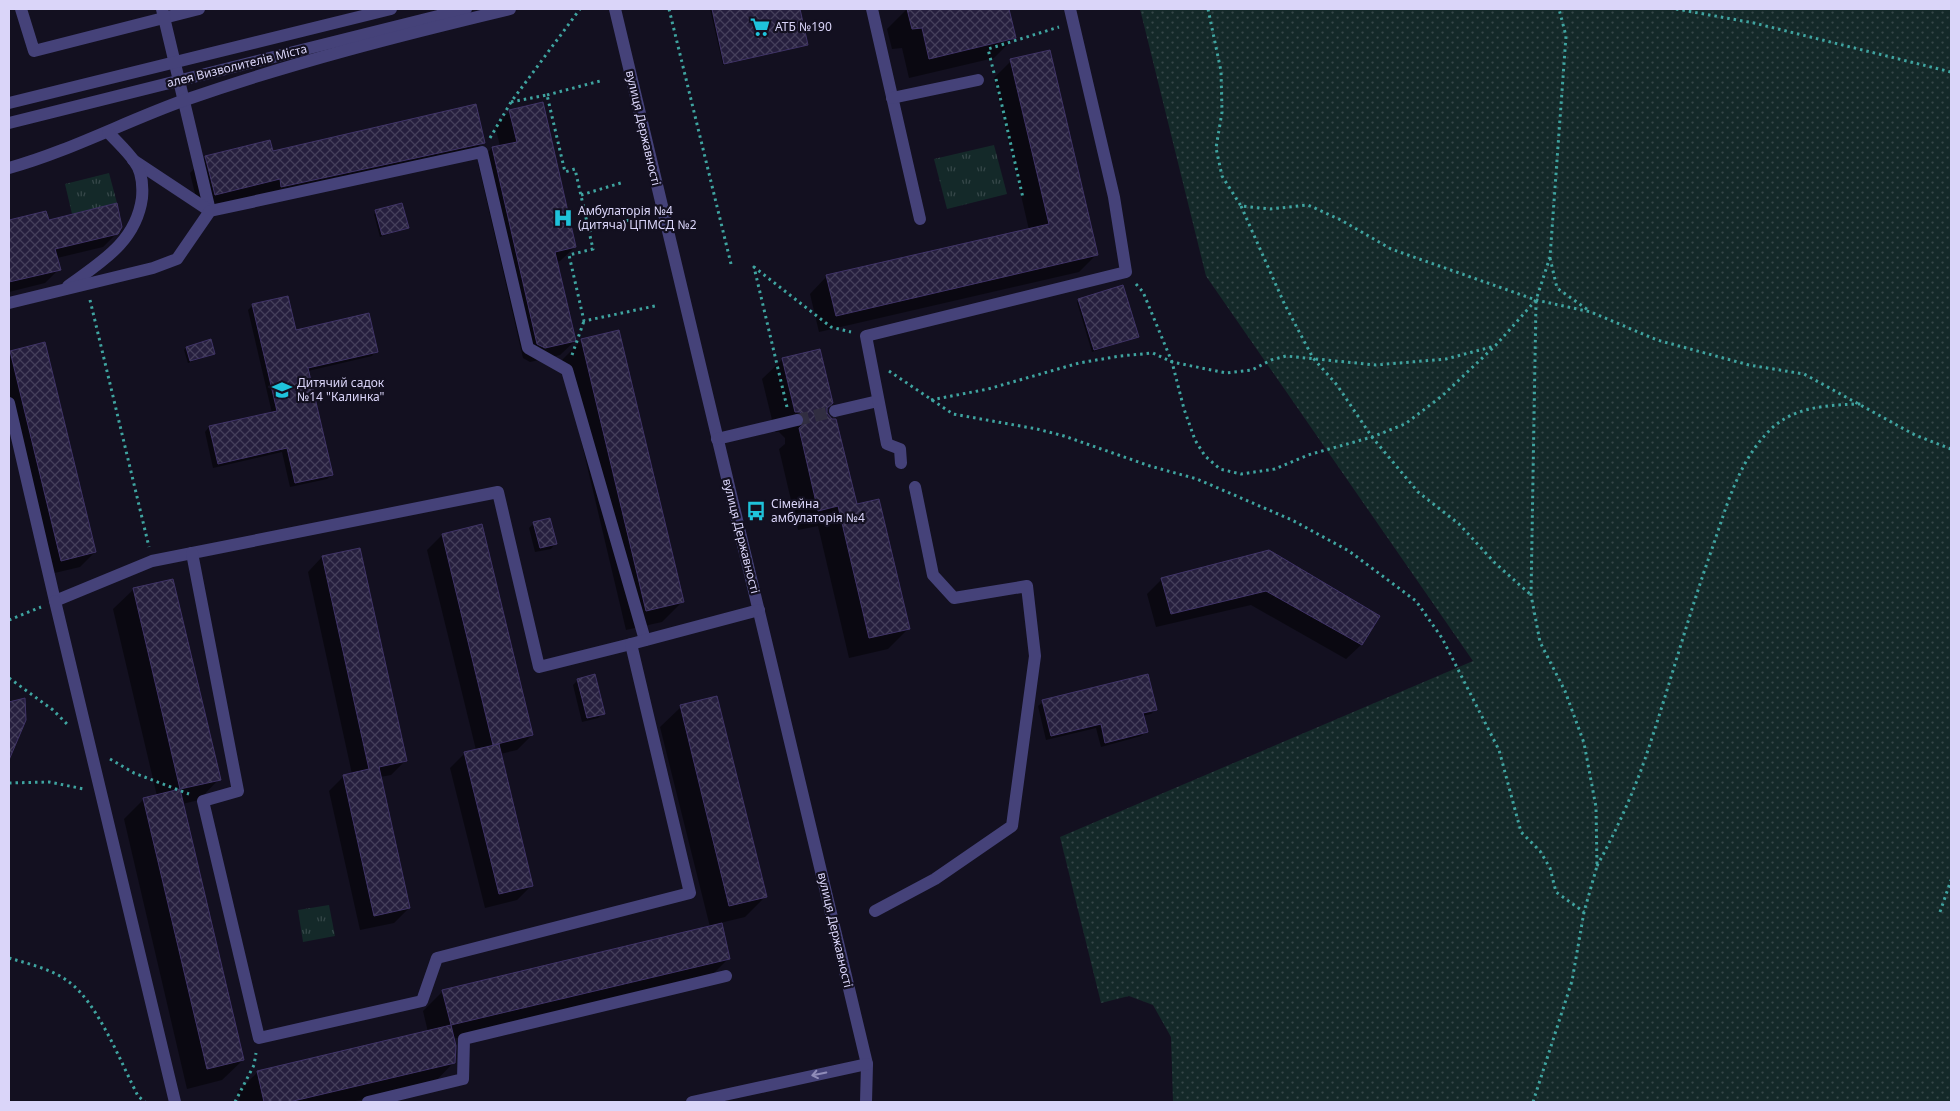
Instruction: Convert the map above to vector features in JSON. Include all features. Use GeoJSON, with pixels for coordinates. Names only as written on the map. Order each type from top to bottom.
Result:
{"type":"FeatureCollection","features":[{"type":"Feature","properties":{"kind":"street"},"geometry":{"type":"LineString","coordinates":[[21,9],[34,51],[164,13],[199,9]]}},
{"type":"Feature","properties":{"kind":"street","name":"алея Визволителів Міста"},"geometry":{"type":"LineString","coordinates":[[9,103],[391,9]]}},
{"type":"Feature","properties":{"kind":"street","name":"алея Визволителів Міста"},"geometry":{"type":"LineString","coordinates":[[9,123],[466,9]]}},
{"type":"Feature","properties":{"kind":"street"},"geometry":{"type":"LineString","coordinates":[[9,168],[48,157],[185,100],[390,38],[510,9]]}},
{"type":"Feature","properties":{"kind":"street","name":"вулиця Державності"},"geometry":{"type":"LineString","coordinates":[[615,9],[867,1064],[866,1102]]}},
{"type":"Feature","properties":{"kind":"street"},"geometry":{"type":"LineString","coordinates":[[872,9],[920,219]]}},
{"type":"Feature","properties":{"kind":"street"},"geometry":{"type":"LineString","coordinates":[[901,462],[900,449],[887,444],[866,336],[1126,272],[1114,197],[1070,9]]}},
{"type":"Feature","properties":{"kind":"street"},"geometry":{"type":"LineString","coordinates":[[164,13],[210,211]]}},
{"type":"Feature","properties":{"kind":"street"},"geometry":{"type":"LineString","coordinates":[[892,98],[978,80]]}},
{"type":"Feature","properties":{"kind":"street"},"geometry":{"type":"LineString","coordinates":[[108,132],[134,160],[210,211]]}},
{"type":"Feature","properties":{"kind":"street"},"geometry":{"type":"LineString","coordinates":[[9,303],[87,285],[177,259],[210,211],[482,152],[528,348],[566,370],[645,640]]}},
{"type":"Feature","properties":{"kind":"street"},"geometry":{"type":"LineString","coordinates":[[62,290],[114,252],[129,236],[140,213],[144,185],[134,160]]}},
{"type":"Feature","properties":{"kind":"street"},"geometry":{"type":"LineString","coordinates":[[835,411],[878,401]]}},
{"type":"Feature","properties":{"kind":"street"},"geometry":{"type":"LineString","coordinates":[[9,403],[175,1102]]}},
{"type":"Feature","properties":{"kind":"street"},"geometry":{"type":"LineString","coordinates":[[717,439],[794,421]]}},
{"type":"Feature","properties":{"kind":"street"},"geometry":{"type":"LineString","coordinates":[[875,911],[935,880],[1012,826],[1035,656],[1027,586],[954,598],[933,575],[915,487]]}},
{"type":"Feature","properties":{"kind":"street"},"geometry":{"type":"LineString","coordinates":[[55,601],[152,561],[498,492],[539,667],[759,610]]}},
{"type":"Feature","properties":{"kind":"street"},"geometry":{"type":"LineString","coordinates":[[192,553],[238,791],[203,801],[259,1038],[422,1001],[437,958],[690,892],[631,644]]}},
{"type":"Feature","properties":{"kind":"street"},"geometry":{"type":"LineString","coordinates":[[368,1102],[463,1080],[464,1038],[726,976]]}},
{"type":"Feature","properties":{"kind":"street"},"geometry":{"type":"LineString","coordinates":[[692,1102],[867,1064]]}},
{"type":"Feature","properties":{"kind":"path"},"geometry":{"type":"LineString","coordinates":[[482,152],[511,102],[580,9]]}},
{"type":"Feature","properties":{"kind":"path"},"geometry":{"type":"LineString","coordinates":[[669,9],[731,264]]}},
{"type":"Feature","properties":{"kind":"path"},"geometry":{"type":"LineString","coordinates":[[1208,9],[1221,71],[1222,112],[1216,148],[1222,176],[1241,206],[1284,303],[1314,358],[1337,385],[1372,437],[1418,492],[1459,524],[1495,563],[1531,595]]}},
{"type":"Feature","properties":{"kind":"path"},"geometry":{"type":"LineString","coordinates":[[1559,9],[1566,36],[1550,257],[1536,300],[1531,595],[1540,642],[1565,691],[1584,744],[1596,806],[1597,866]]}},
{"type":"Feature","properties":{"kind":"path"},"geometry":{"type":"LineString","coordinates":[[1676,9],[1754,23],[1951,72]]}},
{"type":"Feature","properties":{"kind":"path"},"geometry":{"type":"LineString","coordinates":[[1023,198],[988,49],[1073,22]]}},
{"type":"Feature","properties":{"kind":"path"},"geometry":{"type":"LineString","coordinates":[[511,102],[600,81]]}},
{"type":"Feature","properties":{"kind":"path"},"geometry":{"type":"LineString","coordinates":[[547,95],[565,172],[575,169],[593,248],[569,255],[584,321],[566,370]]}},
{"type":"Feature","properties":{"kind":"path"},"geometry":{"type":"LineString","coordinates":[[580,195],[624,182]]}},
{"type":"Feature","properties":{"kind":"path"},"geometry":{"type":"LineString","coordinates":[[1241,206],[1270,209],[1308,205],[1391,248],[1536,300],[1591,312],[1657,340],[1749,365],[1804,374],[1915,435],[1951,449]]}},
{"type":"Feature","properties":{"kind":"path"},"geometry":{"type":"LineString","coordinates":[[589,231],[633,219]]}},
{"type":"Feature","properties":{"kind":"path"},"geometry":{"type":"LineString","coordinates":[[1550,257],[1557,288],[1591,312]]}},
{"type":"Feature","properties":{"kind":"path"},"geometry":{"type":"LineString","coordinates":[[794,421],[754,267],[831,327],[866,336]]}},
{"type":"Feature","properties":{"kind":"path"},"geometry":{"type":"LineString","coordinates":[[1126,272],[1143,292],[1172,362],[1184,408],[1195,440],[1205,456],[1220,469],[1241,474],[1274,469],[1308,456],[1372,437],[1405,424],[1442,396],[1496,345],[1536,300]]}},
{"type":"Feature","properties":{"kind":"path"},"geometry":{"type":"LineString","coordinates":[[87,285],[152,561]]}},
{"type":"Feature","properties":{"kind":"path"},"geometry":{"type":"LineString","coordinates":[[584,321],[655,306]]}},
{"type":"Feature","properties":{"kind":"path"},"geometry":{"type":"LineString","coordinates":[[930,400],[988,390],[1079,363],[1120,356],[1153,353],[1172,362],[1226,373],[1252,370],[1271,360],[1286,356],[1376,365],[1446,359],[1496,345]]}},
{"type":"Feature","properties":{"kind":"path"},"geometry":{"type":"LineString","coordinates":[[870,357],[930,400],[954,414],[1046,431],[1150,466],[1197,479],[1292,520],[1349,551],[1416,601],[1442,638],[1499,750],[1521,832],[1540,851],[1550,868],[1556,892],[1584,912]]}},
{"type":"Feature","properties":{"kind":"path"},"geometry":{"type":"LineString","coordinates":[[1533,1102],[1572,980],[1584,912],[1597,866],[1624,815],[1645,759],[1702,577],[1732,490],[1750,453],[1772,427],[1805,409],[1861,404]]}},
{"type":"Feature","properties":{"kind":"path"},"geometry":{"type":"LineString","coordinates":[[9,620],[55,601]]}},
{"type":"Feature","properties":{"kind":"path"},"geometry":{"type":"LineString","coordinates":[[9,678],[53,710],[72,729]]}},
{"type":"Feature","properties":{"kind":"path"},"geometry":{"type":"LineString","coordinates":[[91,749],[134,773],[180,789],[203,801]]}},
{"type":"Feature","properties":{"kind":"path"},"geometry":{"type":"LineString","coordinates":[[9,783],[49,782],[101,793]]}},
{"type":"Feature","properties":{"kind":"path"},"geometry":{"type":"LineString","coordinates":[[1940,912],[1951,880]]}},
{"type":"Feature","properties":{"kind":"path"},"geometry":{"type":"LineString","coordinates":[[9,958],[41,967],[69,981],[86,997],[140,1102]]}},
{"type":"Feature","properties":{"kind":"path"},"geometry":{"type":"LineString","coordinates":[[235,1102],[254,1065],[259,1038]]}},
{"type":"Feature","properties":{"kind":"path"},"geometry":{"type":"LineString","coordinates":[[138,1096],[145,1102]]}},
{"type":"Feature","properties":{"kind":"green space"},"geometry":{"type":"Polygon","coordinates":[[[1140,9],[1951,9],[1951,1102],[1173,1102],[1171,1037],[1153,1005],[1129,996],[1101,1003],[1060,837],[1473,661],[1206,276],[1140,9]]]}},
{"type":"Feature","properties":{"kind":"green space"},"geometry":{"type":"Polygon","coordinates":[[[994,145],[1007,194],[947,209],[934,159],[994,145]]]}},
{"type":"Feature","properties":{"kind":"green space"},"geometry":{"type":"Polygon","coordinates":[[[109,173],[117,203],[72,214],[65,184],[109,173]]]}},
{"type":"Feature","properties":{"kind":"green space"},"geometry":{"type":"Polygon","coordinates":[[[329,905],[335,936],[303,942],[298,910],[329,905]]]}},
{"type":"Feature","properties":{"kind":"building","name":"АТБ №190"},"geometry":{"type":"Polygon","coordinates":[[[712,9],[800,9],[808,45],[724,64],[712,9]]]}},
{"type":"Feature","properties":{"kind":"building"},"geometry":{"type":"Polygon","coordinates":[[[907,9],[1009,9],[1016,38],[929,59],[922,28],[912,29],[907,9]]]}},
{"type":"Feature","properties":{"kind":"building"},"geometry":{"type":"Polygon","coordinates":[[[1050,50],[1098,255],[836,316],[826,275],[1049,224],[1010,59],[1050,50]]]}},
{"type":"Feature","properties":{"kind":"building"},"geometry":{"type":"Polygon","coordinates":[[[543,102],[576,247],[555,252],[576,341],[545,348],[537,344],[492,147],[517,142],[509,110],[543,102]]]}},
{"type":"Feature","properties":{"kind":"building"},"geometry":{"type":"Polygon","coordinates":[[[476,104],[485,143],[281,187],[280,179],[215,195],[205,156],[270,140],[273,151],[476,104]]]}},
{"type":"Feature","properties":{"kind":"building"},"geometry":{"type":"Polygon","coordinates":[[[117,203],[122,227],[118,234],[55,249],[61,270],[9,282],[9,220],[46,211],[49,220],[117,203]]]}},
{"type":"Feature","properties":{"kind":"building"},"geometry":{"type":"Polygon","coordinates":[[[402,203],[409,228],[382,235],[375,210],[402,203]]]}},
{"type":"Feature","properties":{"kind":"building"},"geometry":{"type":"Polygon","coordinates":[[[1123,285],[1139,337],[1094,350],[1078,299],[1123,285]]]}},
{"type":"Feature","properties":{"kind":"building"},"geometry":{"type":"Polygon","coordinates":[[[288,296],[296,330],[369,313],[378,352],[308,368],[333,475],[295,483],[287,448],[218,464],[209,426],[277,411],[252,304],[288,296]]]}},
{"type":"Feature","properties":{"kind":"building"},"geometry":{"type":"Polygon","coordinates":[[[619,330],[684,602],[646,611],[581,339],[619,330]]]}},
{"type":"Feature","properties":{"kind":"building"},"geometry":{"type":"Polygon","coordinates":[[[211,339],[215,354],[190,361],[186,347],[211,339]]]}},
{"type":"Feature","properties":{"kind":"building"},"geometry":{"type":"Polygon","coordinates":[[[45,342],[96,552],[61,561],[10,351],[45,342]]]}},
{"type":"Feature","properties":{"kind":"building"},"geometry":{"type":"Polygon","coordinates":[[[820,349],[833,403],[827,408],[827,413],[832,419],[836,419],[857,504],[879,499],[910,629],[869,638],[838,506],[818,511],[799,428],[805,423],[805,418],[800,412],[795,412],[782,358],[820,349]]]}},
{"type":"Feature","properties":{"kind":"building"},"geometry":{"type":"Polygon","coordinates":[[[550,518],[557,544],[540,548],[533,522],[550,518]]]}},
{"type":"Feature","properties":{"kind":"building"},"geometry":{"type":"Polygon","coordinates":[[[482,524],[533,735],[493,745],[442,534],[482,524]]]}},
{"type":"Feature","properties":{"kind":"building"},"geometry":{"type":"Polygon","coordinates":[[[360,548],[407,761],[379,767],[410,908],[374,916],[343,775],[369,769],[322,556],[360,548]]]}},
{"type":"Feature","properties":{"kind":"building"},"geometry":{"type":"Polygon","coordinates":[[[1269,550],[1380,616],[1362,645],[1266,591],[1171,614],[1161,578],[1269,550]]]}},
{"type":"Feature","properties":{"kind":"building"},"geometry":{"type":"Polygon","coordinates":[[[173,579],[221,780],[180,789],[133,588],[173,579]]]}},
{"type":"Feature","properties":{"kind":"building"},"geometry":{"type":"Polygon","coordinates":[[[595,674],[605,714],[587,718],[577,679],[595,674]]]}},
{"type":"Feature","properties":{"kind":"building"},"geometry":{"type":"Polygon","coordinates":[[[1148,674],[1157,710],[1143,713],[1148,732],[1105,743],[1101,724],[1051,736],[1042,700],[1148,674]]]}},
{"type":"Feature","properties":{"kind":"building"},"geometry":{"type":"Polygon","coordinates":[[[717,696],[767,897],[729,906],[680,705],[717,696]]]}},
{"type":"Feature","properties":{"kind":"building"},"geometry":{"type":"Polygon","coordinates":[[[25,698],[26,720],[9,760],[9,702],[25,698]]]}},
{"type":"Feature","properties":{"kind":"building"},"geometry":{"type":"Polygon","coordinates":[[[499,744],[533,886],[499,894],[464,752],[499,744]]]}},
{"type":"Feature","properties":{"kind":"building"},"geometry":{"type":"Polygon","coordinates":[[[180,789],[244,1060],[207,1069],[143,798],[180,789]]]}},
{"type":"Feature","properties":{"kind":"building"},"geometry":{"type":"Polygon","coordinates":[[[722,923],[730,959],[451,1025],[442,990],[722,923]]]}},
{"type":"Feature","properties":{"kind":"building"},"geometry":{"type":"Polygon","coordinates":[[[451,1025],[456,1046],[455,1063],[289,1102],[264,1102],[257,1071],[451,1025]]]}},
{"type":"Feature","properties":{"kind":"tunnel"},"geometry":{"type":"LineString","coordinates":[[797,420],[835,411]]}},
{"type":"Feature","properties":{"kind":"place","name":"АТБ №190"},"geometry":{"type":"Point","coordinates":[760,27]}},
{"type":"Feature","properties":{"kind":"place","name":"Амбулаторія №4 (дитяча) ЦПМСД №2"},"geometry":{"type":"Point","coordinates":[563,218]}},
{"type":"Feature","properties":{"kind":"place","name":"Дитячий садок №14 \"Калинка\""},"geometry":{"type":"Point","coordinates":[282,390]}},
{"type":"Feature","properties":{"kind":"place","name":"Сімейна амбулаторія №4"},"geometry":{"type":"Point","coordinates":[756,511]}}]}
